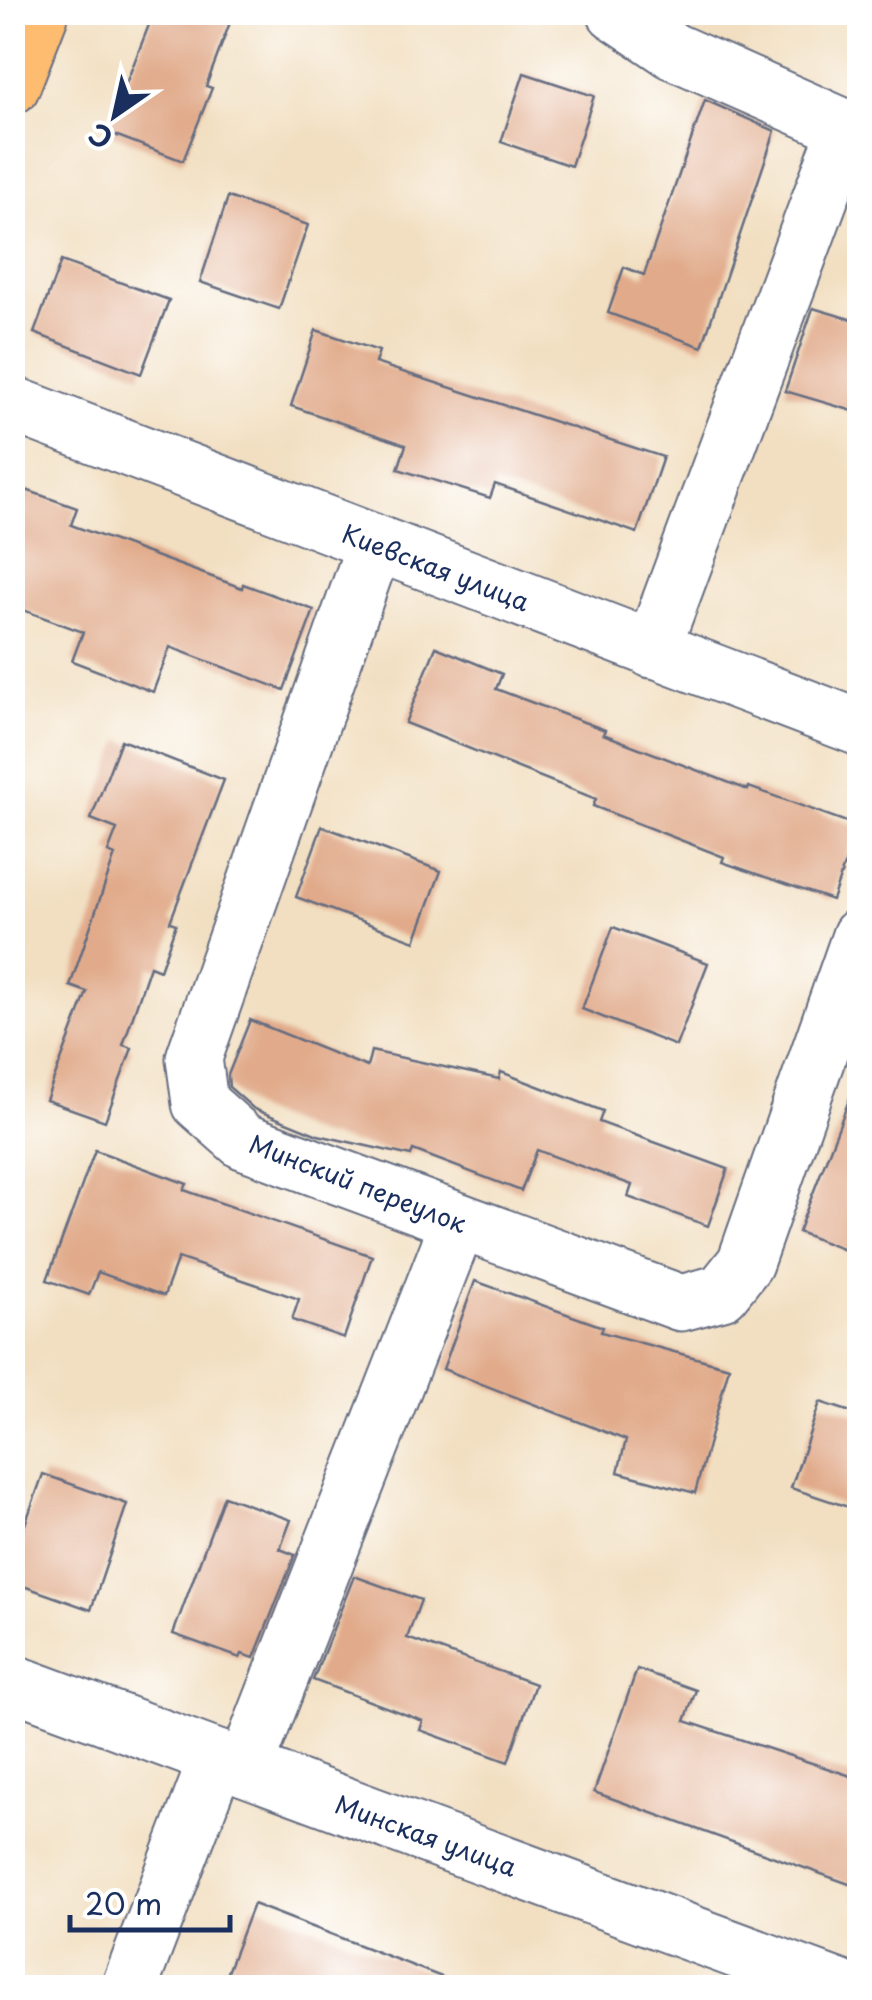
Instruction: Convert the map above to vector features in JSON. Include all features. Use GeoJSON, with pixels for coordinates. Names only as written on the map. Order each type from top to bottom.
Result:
{"type":"FeatureCollection","features":[{"type":"Feature","properties":{"kind":"main road"},"geometry":{"type":"LineString","coordinates":[[12,86],[40,12]]}},
{"type":"Feature","properties":{"kind":"street"},"geometry":{"type":"LineString","coordinates":[[615,12],[673,51],[853,131],[652,650]]}},
{"type":"Feature","properties":{"kind":"street","name":"Киевская улица"},"geometry":{"type":"LineString","coordinates":[[12,404],[860,728]]}},
{"type":"Feature","properties":{"kind":"street","name":"Минский переулок"},"geometry":{"type":"LineString","coordinates":[[375,543],[194,1058],[200,1103],[243,1141],[682,1303],[722,1292],[745,1264],[860,936]]}},
{"type":"Feature","properties":{"kind":"street"},"geometry":{"type":"LineString","coordinates":[[130,1988],[231,1763],[459,1221]]}},
{"type":"Feature","properties":{"kind":"street","name":"Минская улица"},"geometry":{"type":"LineString","coordinates":[[12,1682],[838,1988]]}},
{"type":"Feature","properties":{"kind":"building"},"geometry":{"type":"Polygon","coordinates":[[[154,12],[234,12],[206,86],[212,88],[183,161],[107,132],[154,12]]]}},
{"type":"Feature","properties":{"kind":"building"},"geometry":{"type":"Polygon","coordinates":[[[524,73],[594,96],[571,166],[501,142],[524,73]]]}},
{"type":"Feature","properties":{"kind":"building"},"geometry":{"type":"Polygon","coordinates":[[[705,100],[775,131],[702,347],[608,313],[624,267],[644,275],[705,100]]]}},
{"type":"Feature","properties":{"kind":"building"},"geometry":{"type":"Polygon","coordinates":[[[228,197],[308,225],[279,309],[200,282],[228,197]]]}},
{"type":"Feature","properties":{"kind":"building"},"geometry":{"type":"Polygon","coordinates":[[[61,261],[169,300],[141,374],[34,333],[61,261]]]}},
{"type":"Feature","properties":{"kind":"building"},"geometry":{"type":"Polygon","coordinates":[[[813,308],[860,322],[860,413],[785,391],[813,308]]]}},
{"type":"Feature","properties":{"kind":"building"},"geometry":{"type":"Polygon","coordinates":[[[316,330],[379,351],[375,363],[663,457],[637,533],[495,484],[490,498],[398,469],[406,445],[291,406],[316,330]]]}},
{"type":"Feature","properties":{"kind":"building"},"geometry":{"type":"Polygon","coordinates":[[[12,485],[77,508],[71,525],[242,588],[243,584],[314,610],[284,690],[170,647],[153,692],[72,661],[83,632],[12,606],[12,485]]]}},
{"type":"Feature","properties":{"kind":"building"},"geometry":{"type":"Polygon","coordinates":[[[436,647],[502,674],[496,689],[748,790],[749,787],[858,826],[832,900],[722,862],[724,857],[593,806],[596,799],[405,723],[436,647]]]}},
{"type":"Feature","properties":{"kind":"building"},"geometry":{"type":"Polygon","coordinates":[[[121,740],[224,780],[170,922],[176,924],[160,970],[150,966],[123,1045],[132,1048],[105,1121],[46,1100],[87,992],[70,986],[115,855],[108,852],[117,829],[91,819],[121,740]]]}},
{"type":"Feature","properties":{"kind":"building"},"geometry":{"type":"Polygon","coordinates":[[[322,826],[441,871],[415,941],[296,897],[322,826]]]}},
{"type":"Feature","properties":{"kind":"building"},"geometry":{"type":"Polygon","coordinates":[[[613,927],[708,963],[676,1046],[582,1009],[613,927]]]}},
{"type":"Feature","properties":{"kind":"building"},"geometry":{"type":"Polygon","coordinates":[[[250,1020],[367,1067],[371,1051],[499,1079],[501,1072],[603,1111],[599,1122],[728,1169],[708,1226],[628,1197],[632,1185],[537,1150],[521,1191],[413,1150],[411,1156],[318,1135],[254,1109],[229,1087],[228,1075],[250,1020]]]}},
{"type":"Feature","properties":{"kind":"building"},"geometry":{"type":"Polygon","coordinates":[[[856,1082],[860,1083],[860,1256],[798,1232],[856,1082]]]}},
{"type":"Feature","properties":{"kind":"building"},"geometry":{"type":"Polygon","coordinates":[[[95,1150],[187,1184],[184,1190],[372,1256],[344,1338],[292,1320],[299,1299],[178,1258],[164,1296],[98,1272],[89,1295],[47,1280],[95,1150]]]}},
{"type":"Feature","properties":{"kind":"building"},"geometry":{"type":"Polygon","coordinates":[[[475,1281],[603,1327],[601,1332],[729,1367],[695,1493],[618,1472],[626,1440],[443,1369],[475,1281]]]}},
{"type":"Feature","properties":{"kind":"building"},"geometry":{"type":"Polygon","coordinates":[[[820,1402],[860,1415],[860,1511],[791,1488],[820,1402]]]}},
{"type":"Feature","properties":{"kind":"building"},"geometry":{"type":"Polygon","coordinates":[[[43,1474],[127,1504],[91,1610],[12,1582],[12,1561],[43,1474]]]}},
{"type":"Feature","properties":{"kind":"building"},"geometry":{"type":"Polygon","coordinates":[[[224,1496],[291,1520],[280,1549],[295,1555],[254,1658],[242,1654],[240,1658],[173,1634],[224,1496]]]}},
{"type":"Feature","properties":{"kind":"building"},"geometry":{"type":"Polygon","coordinates":[[[354,1576],[421,1600],[407,1638],[535,1684],[508,1762],[420,1730],[423,1721],[313,1680],[354,1576]]]}},
{"type":"Feature","properties":{"kind":"building"},"geometry":{"type":"Polygon","coordinates":[[[637,1669],[696,1690],[685,1721],[860,1779],[860,1888],[594,1792],[637,1669]]]}},
{"type":"Feature","properties":{"kind":"building"},"geometry":{"type":"Polygon","coordinates":[[[253,1904],[460,1984],[459,1988],[221,1988],[253,1904]]]}}]}
